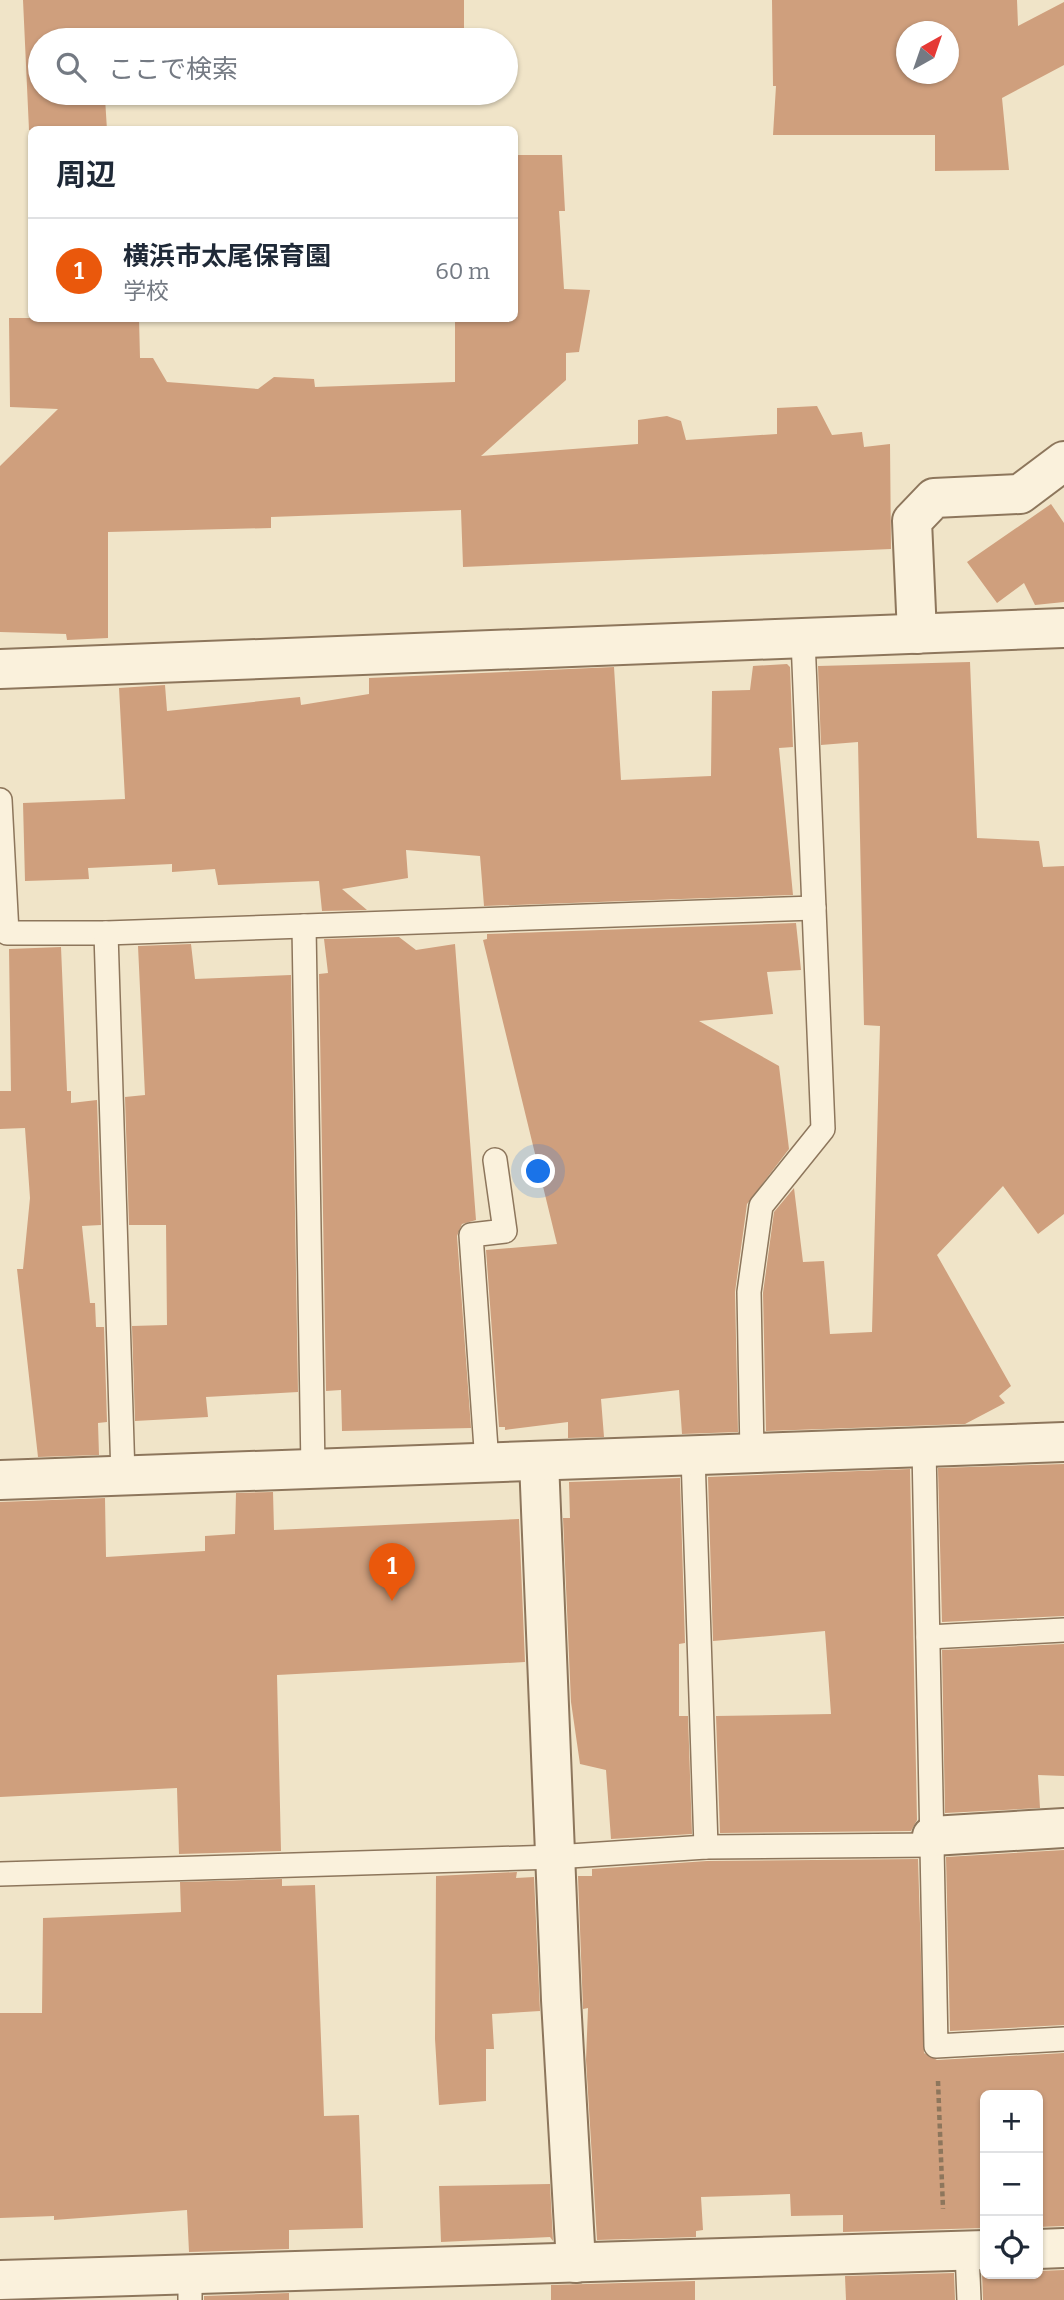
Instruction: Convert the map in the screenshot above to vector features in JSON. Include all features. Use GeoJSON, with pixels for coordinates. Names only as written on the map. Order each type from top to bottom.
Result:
{"type":"FeatureCollection","features":[{"type":"Feature","properties":{"kind":"street"},"geometry":{"type":"LineString","coordinates":[[917,634],[912,521],[934,498],[1020,494],[1064,461]]}},
{"type":"Feature","properties":{"kind":"street"},"geometry":{"type":"LineString","coordinates":[[0,669],[1064,628]]}},
{"type":"Feature","properties":{"kind":"street"},"geometry":{"type":"LineString","coordinates":[[0,1480],[1064,1443]]}},
{"type":"Feature","properties":{"kind":"street"},"geometry":{"type":"LineString","coordinates":[[539,1461],[555,1857],[576,2263]]}},
{"type":"Feature","properties":{"kind":"street"},"geometry":{"type":"LineString","coordinates":[[932,1841],[1064,1828]]}},
{"type":"Feature","properties":{"kind":"street"},"geometry":{"type":"LineString","coordinates":[[1043,2249],[1064,2248]]}},
{"type":"Feature","properties":{"kind":"street"},"geometry":{"type":"LineString","coordinates":[[0,2280],[63,2289],[190,2287],[576,2263],[966,2251]]}},
{"type":"Feature","properties":{"kind":"lane"},"geometry":{"type":"LineString","coordinates":[[752,1454],[749,1292],[761,1206],[823,1129],[803,639]]}},
{"type":"Feature","properties":{"kind":"lane"},"geometry":{"type":"LineString","coordinates":[[0,800],[6,933],[106,933],[814,908]]}},
{"type":"Feature","properties":{"kind":"lane"},"geometry":{"type":"LineString","coordinates":[[304,926],[313,1469]]}},
{"type":"Feature","properties":{"kind":"lane"},"geometry":{"type":"LineString","coordinates":[[106,933],[123,1476]]}},
{"type":"Feature","properties":{"kind":"lane"},"geometry":{"type":"LineString","coordinates":[[487,1463],[471,1235],[505,1231],[495,1160]]}},
{"type":"Feature","properties":{"kind":"lane"},"geometry":{"type":"LineString","coordinates":[[924,1448],[936,2046],[1064,2039]]}},
{"type":"Feature","properties":{"kind":"lane"},"geometry":{"type":"LineString","coordinates":[[693,1456],[706,1847]]}},
{"type":"Feature","properties":{"kind":"lane"},"geometry":{"type":"LineString","coordinates":[[928,1637],[1064,1630]]}},
{"type":"Feature","properties":{"kind":"lane"},"geometry":{"type":"LineString","coordinates":[[0,1874],[555,1857],[706,1847],[932,1841]]}},
{"type":"Feature","properties":{"kind":"lane"},"geometry":{"type":"LineString","coordinates":[[966,2251],[970,2300]]}},
{"type":"Feature","properties":{"kind":"path"},"geometry":{"type":"LineString","coordinates":[[936,2046],[966,2251]]}},
{"type":"Feature","properties":{"kind":"building"},"geometry":{"type":"Polygon","coordinates":[[[23,0],[464,0],[464,28],[28,28],[28,105],[105,105],[107,126],[29,126],[23,0]]]}},
{"type":"Feature","properties":{"kind":"building"},"geometry":{"type":"Polygon","coordinates":[[[772,0],[1017,0],[1018,26],[1064,2],[1064,65],[1002,98],[1009,170],[935,171],[935,135],[773,135],[776,86],[773,86],[772,0]]]}},
{"type":"Feature","properties":{"kind":"building"},"geometry":{"type":"Polygon","coordinates":[[[518,155],[562,155],[565,211],[559,211],[564,289],[590,290],[579,352],[566,353],[566,380],[481,456],[638,444],[638,420],[667,416],[681,421],[686,440],[777,434],[777,408],[817,406],[832,435],[862,432],[864,447],[890,444],[891,549],[463,567],[461,510],[271,517],[271,528],[108,532],[108,638],[67,640],[66,634],[0,632],[0,466],[58,409],[10,407],[9,318],[28,318],[28,322],[139,322],[140,358],[153,358],[167,382],[258,389],[274,377],[314,379],[315,387],[455,382],[455,322],[518,322],[518,155]]]}},
{"type":"Feature","properties":{"kind":"building"},"geometry":{"type":"Polygon","coordinates":[[[1051,504],[1064,523],[1064,602],[1035,605],[1024,583],[997,603],[967,562],[1051,504]]]}},
{"type":"Feature","properties":{"kind":"building"},"geometry":{"type":"Polygon","coordinates":[[[970,662],[977,838],[1039,841],[1043,867],[1064,866],[1064,1214],[1038,1234],[1003,1186],[937,1255],[1011,1386],[999,1396],[1005,1403],[965,1424],[766,1431],[763,1293],[774,1212],[794,1188],[803,1262],[824,1261],[830,1334],[872,1332],[880,1026],[864,1025],[858,742],[821,745],[818,666],[970,662]]]}},
{"type":"Feature","properties":{"kind":"building"},"geometry":{"type":"Polygon","coordinates":[[[787,664],[790,667],[793,747],[779,748],[793,895],[484,906],[480,856],[406,850],[408,878],[342,889],[367,910],[322,911],[319,881],[218,885],[215,869],[172,872],[172,864],[88,868],[89,879],[25,881],[23,803],[125,799],[119,688],[165,685],[167,711],[300,697],[301,705],[369,694],[369,678],[614,667],[621,780],[711,776],[712,691],[750,690],[753,666],[787,664]]]}},
{"type":"Feature","properties":{"kind":"building"},"geometry":{"type":"Polygon","coordinates":[[[796,923],[801,970],[767,972],[773,1014],[699,1021],[779,1066],[789,1149],[747,1204],[735,1292],[738,1432],[682,1434],[679,1390],[601,1399],[604,1437],[568,1438],[568,1422],[505,1430],[505,1427],[499,1427],[486,1250],[557,1244],[483,940],[487,939],[487,934],[796,923]]]}},
{"type":"Feature","properties":{"kind":"building"},"geometry":{"type":"Polygon","coordinates":[[[399,937],[416,950],[455,944],[476,1220],[462,1224],[457,1236],[471,1428],[342,1431],[341,1390],[326,1391],[319,974],[328,973],[324,939],[399,937]]]}},
{"type":"Feature","properties":{"kind":"building"},"geometry":{"type":"Polygon","coordinates":[[[191,944],[195,979],[291,975],[298,1392],[206,1397],[208,1417],[135,1421],[132,1326],[167,1325],[166,1225],[129,1225],[125,1097],[145,1095],[138,946],[191,944]]]}},
{"type":"Feature","properties":{"kind":"building"},"geometry":{"type":"Polygon","coordinates":[[[61,947],[67,1091],[71,1091],[71,1103],[97,1100],[101,1225],[82,1226],[90,1303],[95,1303],[96,1327],[104,1327],[107,1422],[98,1423],[99,1455],[38,1457],[17,1269],[23,1269],[30,1198],[25,1128],[0,1129],[0,1091],[11,1091],[9,949],[61,947]]]}},
{"type":"Feature","properties":{"kind":"building"},"geometry":{"type":"Polygon","coordinates":[[[1064,1464],[1064,1616],[942,1622],[938,1468],[1064,1464]]]}},
{"type":"Feature","properties":{"kind":"building"},"geometry":{"type":"Polygon","coordinates":[[[910,1469],[917,1820],[911,1831],[720,1833],[716,1716],[831,1714],[825,1631],[713,1641],[708,1477],[910,1469]]]}},
{"type":"Feature","properties":{"kind":"building"},"geometry":{"type":"Polygon","coordinates":[[[680,1478],[685,1643],[679,1644],[679,1716],[688,1716],[692,1834],[611,1839],[606,1770],[580,1764],[571,1702],[563,1518],[570,1518],[569,1482],[680,1478]]]}},
{"type":"Feature","properties":{"kind":"building"},"geometry":{"type":"Polygon","coordinates":[[[273,1492],[274,1530],[519,1519],[525,1662],[277,1675],[281,1851],[179,1854],[177,1788],[0,1797],[0,1502],[105,1498],[106,1557],[205,1551],[205,1536],[235,1534],[236,1493],[273,1492]]]}},
{"type":"Feature","properties":{"kind":"building"},"geometry":{"type":"Polygon","coordinates":[[[1064,1644],[1064,1776],[1038,1775],[1040,1808],[945,1813],[942,1650],[1064,1644]]]}},
{"type":"Feature","properties":{"kind":"building"},"geometry":{"type":"Polygon","coordinates":[[[1064,1850],[1064,2025],[950,2031],[946,1857],[1064,1850]]]}},
{"type":"Feature","properties":{"kind":"building"},"geometry":{"type":"Polygon","coordinates":[[[918,1859],[924,2053],[937,2060],[1064,2053],[1064,2226],[1043,2227],[1043,2090],[980,2090],[980,2228],[843,2232],[843,2215],[791,2216],[790,2194],[701,2197],[703,2230],[696,2231],[696,2237],[597,2240],[586,2060],[588,2008],[583,2009],[578,1876],[592,1876],[592,1869],[707,1861],[918,1859]]]}},
{"type":"Feature","properties":{"kind":"building"},"geometry":{"type":"Polygon","coordinates":[[[517,1872],[516,1878],[534,1877],[540,2011],[492,2014],[494,2049],[486,2049],[486,2101],[439,2105],[435,2039],[436,1876],[517,1872]]]}},
{"type":"Feature","properties":{"kind":"building"},"geometry":{"type":"Polygon","coordinates":[[[282,1879],[282,1886],[315,1885],[324,2116],[359,2115],[363,2228],[289,2230],[289,2249],[189,2252],[187,2210],[54,2220],[54,2216],[0,2218],[0,2013],[42,2013],[43,1918],[181,1912],[180,1882],[282,1879]]]}},
{"type":"Feature","properties":{"kind":"building"},"geometry":{"type":"Polygon","coordinates":[[[550,2184],[553,2241],[550,2237],[441,2242],[439,2186],[550,2184]]]}},
{"type":"Feature","properties":{"kind":"building"},"geometry":{"type":"Polygon","coordinates":[[[1064,2270],[1064,2300],[983,2300],[982,2279],[1043,2279],[1043,2271],[1064,2270]]]}},
{"type":"Feature","properties":{"kind":"building"},"geometry":{"type":"Polygon","coordinates":[[[954,2273],[955,2300],[846,2300],[845,2276],[954,2273]]]}},
{"type":"Feature","properties":{"kind":"building"},"geometry":{"type":"Polygon","coordinates":[[[695,2281],[695,2300],[551,2300],[551,2285],[695,2281]]]}},
{"type":"Feature","properties":{"kind":"building"},"geometry":{"type":"Polygon","coordinates":[[[289,2293],[289,2300],[204,2300],[204,2296],[289,2293]]]}},
{"type":"Feature","properties":{"kind":"place","name":"横浜市太尾保育園"},"geometry":{"type":"Point","coordinates":[392,1601]}}]}
